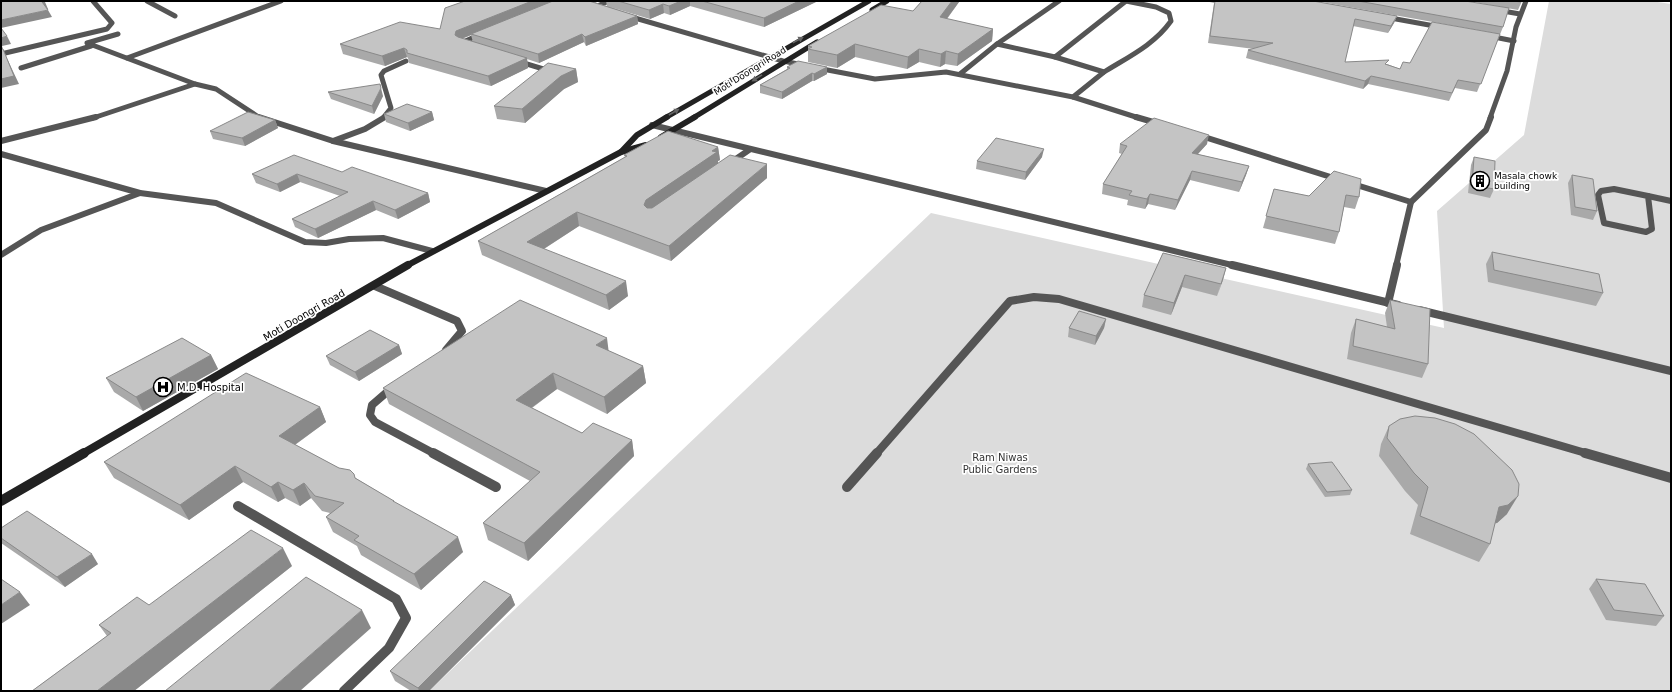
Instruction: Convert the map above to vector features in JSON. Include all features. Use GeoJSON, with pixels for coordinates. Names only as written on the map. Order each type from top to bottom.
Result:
{"type":"FeatureCollection","features":[{"type":"Feature","properties":{"kind":"street"},"geometry":{"type":"LineString","coordinates":[[1,54],[107,29],[112,23],[93,1]]}},
{"type":"Feature","properties":{"kind":"street"},"geometry":{"type":"LineString","coordinates":[[147,1],[175,16]]}},
{"type":"Feature","properties":{"kind":"street"},"geometry":{"type":"LineString","coordinates":[[127,58],[281,1]]}},
{"type":"Feature","properties":{"kind":"street"},"geometry":{"type":"LineString","coordinates":[[595,6],[609,1]]}},
{"type":"Feature","properties":{"kind":"street","name":"Moti Doongri Road"},"geometry":{"type":"LineString","coordinates":[[621,152],[637,135],[652,125],[768,56],[869,1]]}},
{"type":"Feature","properties":{"kind":"street"},"geometry":{"type":"LineString","coordinates":[[867,13],[887,1]]}},
{"type":"Feature","properties":{"kind":"street"},"geometry":{"type":"LineString","coordinates":[[960,74],[996,44],[1059,1]]}},
{"type":"Feature","properties":{"kind":"street"},"geometry":{"type":"LineString","coordinates":[[1054,57],[1126,1],[1156,7],[1169,13],[1171,21],[1164,32],[1150,44],[1104,72],[1074,97]]}},
{"type":"Feature","properties":{"kind":"street"},"geometry":{"type":"LineString","coordinates":[[1388,303],[1411,202],[1486,130],[1507,71],[1520,14],[1526,1]]}},
{"type":"Feature","properties":{"kind":"street"},"geometry":{"type":"LineString","coordinates":[[588,5],[602,9]]}},
{"type":"Feature","properties":{"kind":"street"},"geometry":{"type":"LineString","coordinates":[[1490,9],[1520,14]]}},
{"type":"Feature","properties":{"kind":"street"},"geometry":{"type":"LineString","coordinates":[[625,15],[783,61],[875,79],[930,73],[960,74],[1005,85],[1074,97],[1163,125]]}},
{"type":"Feature","properties":{"kind":"street"},"geometry":{"type":"LineString","coordinates":[[1380,16],[1443,28]]}},
{"type":"Feature","properties":{"kind":"street"},"geometry":{"type":"LineString","coordinates":[[829,24],[836,26]]}},
{"type":"Feature","properties":{"kind":"street"},"geometry":{"type":"LineString","coordinates":[[470,46],[462,42],[485,33]]}},
{"type":"Feature","properties":{"kind":"street"},"geometry":{"type":"LineString","coordinates":[[118,34],[87,43],[91,46],[195,84],[216,89],[261,118],[333,141],[546,191]]}},
{"type":"Feature","properties":{"kind":"street"},"geometry":{"type":"LineString","coordinates":[[1483,35],[1514,40]]}},
{"type":"Feature","properties":{"kind":"street","name":"Moti Doongri Road"},"geometry":{"type":"LineString","coordinates":[[1,501],[375,286],[432,251],[621,152],[653,142],[783,61],[824,38]]}},
{"type":"Feature","properties":{"kind":"street"},"geometry":{"type":"LineString","coordinates":[[996,44],[1054,57],[1104,72]]}},
{"type":"Feature","properties":{"kind":"street"},"geometry":{"type":"LineString","coordinates":[[21,68],[91,46]]}},
{"type":"Feature","properties":{"kind":"street"},"geometry":{"type":"LineString","coordinates":[[514,60],[551,71]]}},
{"type":"Feature","properties":{"kind":"street"},"geometry":{"type":"LineString","coordinates":[[333,141],[368,127],[388,114],[391,108],[381,76],[384,71],[406,61]]}},
{"type":"Feature","properties":{"kind":"street"},"geometry":{"type":"LineString","coordinates":[[1,140],[82,121],[195,84]]}},
{"type":"Feature","properties":{"kind":"street"},"geometry":{"type":"LineString","coordinates":[[652,125],[748,150],[1671,371]]}},
{"type":"Feature","properties":{"kind":"street"},"geometry":{"type":"LineString","coordinates":[[1193,134],[1411,202]]}},
{"type":"Feature","properties":{"kind":"street"},"geometry":{"type":"LineString","coordinates":[[722,168],[748,150]]}},
{"type":"Feature","properties":{"kind":"street"},"geometry":{"type":"LineString","coordinates":[[1,154],[140,193],[216,203],[305,242],[326,243],[348,239],[383,238],[432,251]]}},
{"type":"Feature","properties":{"kind":"street"},"geometry":{"type":"LineString","coordinates":[[1648,196],[1652,229],[1646,232],[1604,223],[1598,195],[1601,191],[1614,189],[1648,196],[1671,201]]}},
{"type":"Feature","properties":{"kind":"street"},"geometry":{"type":"LineString","coordinates":[[1,255],[41,230],[140,193]]}},
{"type":"Feature","properties":{"kind":"street"},"geometry":{"type":"LineString","coordinates":[[375,286],[457,321],[462,331],[450,347],[437,356]]}},
{"type":"Feature","properties":{"kind":"street"},"geometry":{"type":"LineString","coordinates":[[847,487],[1010,301],[1023,296],[1039,296],[1059,299],[1671,478]]}},
{"type":"Feature","properties":{"kind":"street"},"geometry":{"type":"LineString","coordinates":[[398,383],[372,405],[370,415],[375,422],[496,487]]}},
{"type":"Feature","properties":{"kind":"street"},"geometry":{"type":"LineString","coordinates":[[238,506],[396,599],[406,618],[388,648],[344,691]]}},
{"type":"Feature","properties":{"kind":"green space","name":"Ram Niwas Public Gardens"},"geometry":{"type":"Polygon","coordinates":[[[1549,1],[1651,1],[1671,4],[1671,691],[429,691],[931,213],[1444,328],[1437,211],[1524,135],[1549,1]]]}},
{"type":"Feature","properties":{"kind":"building"},"geometry":{"type":"Polygon","coordinates":[[[1,1],[44,1],[45,2],[42,2],[48,10],[1,20],[1,1]]]}},
{"type":"Feature","properties":{"kind":"building"},"geometry":{"type":"Polygon","coordinates":[[[465,1],[532,1],[456,31],[455,35],[527,58],[488,76],[407,53],[407,50],[404,48],[382,56],[340,44],[400,22],[440,29],[445,8],[465,1]]]}},
{"type":"Feature","properties":{"kind":"building"},"geometry":{"type":"Polygon","coordinates":[[[553,1],[589,1],[637,16],[585,37],[582,34],[538,54],[471,34],[553,1]]]}},
{"type":"Feature","properties":{"kind":"building"},"geometry":{"type":"Polygon","coordinates":[[[618,1],[681,1],[669,6],[663,4],[649,10],[618,1]]]}},
{"type":"Feature","properties":{"kind":"building"},"geometry":{"type":"Polygon","coordinates":[[[702,1],[799,1],[764,18],[702,1]]]}},
{"type":"Feature","properties":{"kind":"building"},"geometry":{"type":"Polygon","coordinates":[[[922,1],[952,1],[940,17],[993,29],[958,54],[946,51],[941,54],[919,49],[908,57],[855,44],[837,55],[808,49],[812,47],[808,46],[881,5],[913,11],[922,1]]]}},
{"type":"Feature","properties":{"kind":"building"},"geometry":{"type":"Polygon","coordinates":[[[1215,1],[1313,1],[1397,16],[1391,26],[1355,19],[1345,62],[1389,60],[1385,64],[1400,69],[1403,62],[1410,63],[1432,22],[1500,34],[1481,84],[1458,80],[1452,93],[1371,76],[1365,81],[1248,50],[1273,43],[1210,36],[1215,1]]]}},
{"type":"Feature","properties":{"kind":"building"},"geometry":{"type":"Polygon","coordinates":[[[1358,1],[1465,1],[1509,8],[1503,27],[1358,1]]]}},
{"type":"Feature","properties":{"kind":"building"},"geometry":{"type":"Polygon","coordinates":[[[1,28],[7,36],[1,38],[1,28]]]}},
{"type":"Feature","properties":{"kind":"building"},"geometry":{"type":"Polygon","coordinates":[[[1,49],[3,49],[14,76],[1,79],[1,49]]]}},
{"type":"Feature","properties":{"kind":"building"},"geometry":{"type":"Polygon","coordinates":[[[798,61],[827,67],[814,74],[812,73],[782,92],[760,85],[790,68],[787,67],[798,61]]]}},
{"type":"Feature","properties":{"kind":"building"},"geometry":{"type":"Polygon","coordinates":[[[548,63],[576,69],[561,76],[522,109],[494,106],[548,63]]]}},
{"type":"Feature","properties":{"kind":"building"},"geometry":{"type":"Polygon","coordinates":[[[380,84],[381,88],[372,106],[328,92],[380,84]]]}},
{"type":"Feature","properties":{"kind":"building"},"geometry":{"type":"Polygon","coordinates":[[[407,104],[432,112],[408,123],[384,114],[407,104]]]}},
{"type":"Feature","properties":{"kind":"building"},"geometry":{"type":"Polygon","coordinates":[[[248,112],[275,120],[242,138],[210,131],[248,112]]]}},
{"type":"Feature","properties":{"kind":"building"},"geometry":{"type":"Polygon","coordinates":[[[1154,118],[1209,135],[1192,153],[1249,166],[1242,182],[1192,171],[1178,200],[1150,194],[1147,199],[1129,195],[1132,191],[1103,184],[1127,146],[1120,144],[1154,118]]]}},
{"type":"Feature","properties":{"kind":"building"},"geometry":{"type":"Polygon","coordinates":[[[668,131],[718,147],[712,151],[717,152],[646,200],[644,205],[647,208],[652,208],[730,155],[767,164],[669,246],[577,212],[527,242],[626,281],[606,295],[478,241],[627,156],[624,155],[668,131]]]}},
{"type":"Feature","properties":{"kind":"building"},"geometry":{"type":"Polygon","coordinates":[[[996,138],[1044,149],[1026,172],[977,161],[996,138]]]}},
{"type":"Feature","properties":{"kind":"building"},"geometry":{"type":"Polygon","coordinates":[[[294,155],[342,172],[352,167],[428,193],[395,210],[373,201],[315,229],[292,219],[348,192],[297,174],[277,184],[252,174],[294,155]]]}},
{"type":"Feature","properties":{"kind":"building"},"geometry":{"type":"Polygon","coordinates":[[[1474,157],[1495,161],[1494,189],[1472,185],[1474,157]]]}},
{"type":"Feature","properties":{"kind":"building"},"geometry":{"type":"Polygon","coordinates":[[[1334,171],[1361,179],[1359,197],[1346,195],[1339,232],[1266,216],[1274,189],[1309,196],[1334,171]]]}},
{"type":"Feature","properties":{"kind":"building"},"geometry":{"type":"Polygon","coordinates":[[[1572,175],[1593,179],[1597,211],[1575,207],[1572,175]]]}},
{"type":"Feature","properties":{"kind":"building"},"geometry":{"type":"Polygon","coordinates":[[[1492,252],[1599,274],[1603,293],[1494,270],[1492,252]]]}},
{"type":"Feature","properties":{"kind":"building"},"geometry":{"type":"Polygon","coordinates":[[[1163,253],[1226,268],[1221,284],[1185,275],[1174,303],[1144,295],[1163,253]]]}},
{"type":"Feature","properties":{"kind":"building"},"geometry":{"type":"Polygon","coordinates":[[[520,300],[607,338],[596,345],[643,366],[604,397],[553,373],[516,400],[582,433],[593,423],[632,440],[524,543],[483,523],[540,472],[383,388],[520,300]]]}},
{"type":"Feature","properties":{"kind":"building"},"geometry":{"type":"Polygon","coordinates":[[[1390,300],[1430,309],[1428,364],[1353,346],[1356,319],[1395,329],[1390,300]]]}},
{"type":"Feature","properties":{"kind":"building"},"geometry":{"type":"Polygon","coordinates":[[[1079,311],[1106,319],[1096,336],[1069,328],[1079,311]]]}},
{"type":"Feature","properties":{"kind":"building"},"geometry":{"type":"Polygon","coordinates":[[[370,330],[399,345],[355,372],[326,356],[370,330]]]}},
{"type":"Feature","properties":{"kind":"building"},"geometry":{"type":"Polygon","coordinates":[[[182,338],[211,355],[136,397],[106,378],[182,338]]]}},
{"type":"Feature","properties":{"kind":"building"},"geometry":{"type":"Polygon","coordinates":[[[246,373],[320,407],[279,436],[339,468],[350,470],[354,474],[355,478],[458,537],[414,574],[354,540],[359,536],[326,517],[344,503],[315,496],[304,483],[293,490],[278,482],[271,487],[235,466],[180,505],[104,462],[246,373]]]}},
{"type":"Feature","properties":{"kind":"building"},"geometry":{"type":"Polygon","coordinates":[[[1415,416],[1435,418],[1455,424],[1474,434],[1512,470],[1519,484],[1518,496],[1508,505],[1499,507],[1490,544],[1420,516],[1428,487],[1414,473],[1387,438],[1389,426],[1400,419],[1415,416]]]}},
{"type":"Feature","properties":{"kind":"building"},"geometry":{"type":"Polygon","coordinates":[[[1332,462],[1352,490],[1327,492],[1308,464],[1332,462]]]}},
{"type":"Feature","properties":{"kind":"building"},"geometry":{"type":"Polygon","coordinates":[[[27,511],[92,554],[57,577],[1,538],[1,528],[27,511]]]}},
{"type":"Feature","properties":{"kind":"building"},"geometry":{"type":"Polygon","coordinates":[[[251,530],[283,548],[97,691],[32,691],[111,633],[99,625],[137,597],[149,605],[251,530]]]}},
{"type":"Feature","properties":{"kind":"building"},"geometry":{"type":"Polygon","coordinates":[[[306,577],[362,610],[269,691],[165,691],[306,577]]]}},
{"type":"Feature","properties":{"kind":"building"},"geometry":{"type":"Polygon","coordinates":[[[1,579],[20,592],[1,605],[1,579]]]}},
{"type":"Feature","properties":{"kind":"building"},"geometry":{"type":"Polygon","coordinates":[[[1596,579],[1645,584],[1664,616],[1614,610],[1596,579]]]}},
{"type":"Feature","properties":{"kind":"building"},"geometry":{"type":"Polygon","coordinates":[[[484,581],[511,595],[418,688],[390,671],[484,581]]]}},
{"type":"Feature","properties":{"kind":"place","name":"Masala chowk building"},"geometry":{"type":"Point","coordinates":[1480,181]}},
{"type":"Feature","properties":{"kind":"place","name":"M.D. Hospital"},"geometry":{"type":"Point","coordinates":[163,387]}}]}
